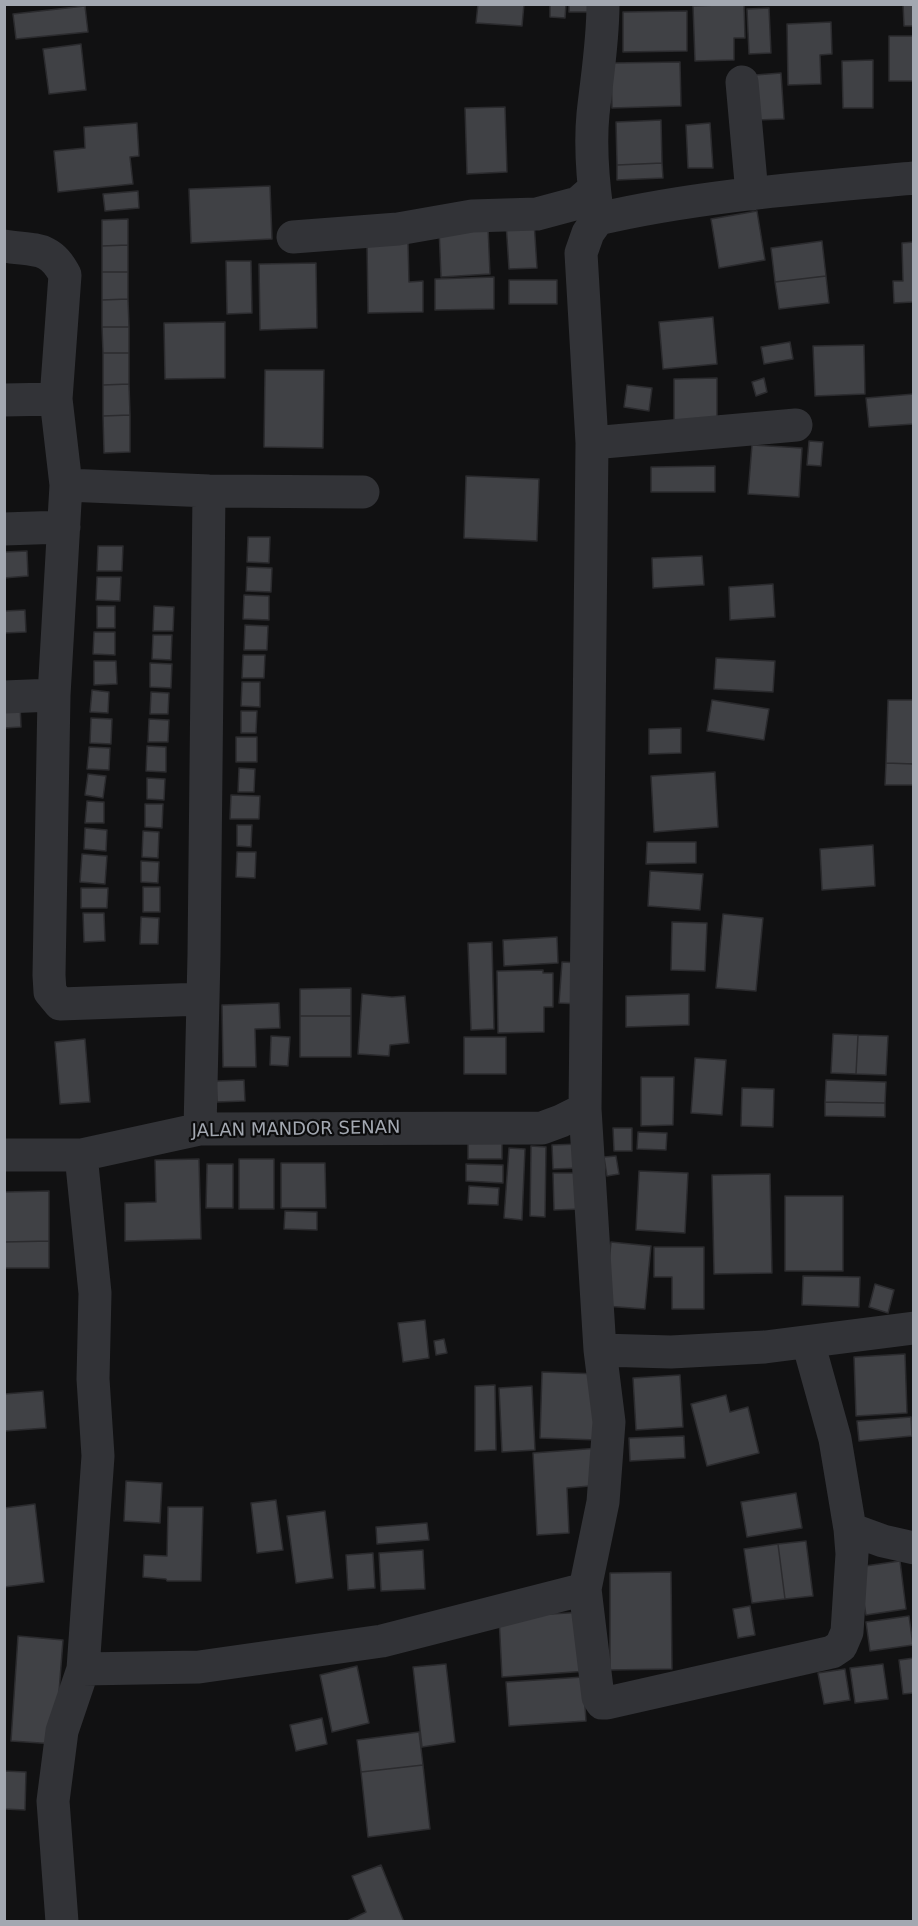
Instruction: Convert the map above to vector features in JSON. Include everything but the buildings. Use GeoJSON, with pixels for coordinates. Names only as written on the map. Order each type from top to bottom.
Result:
{"type":"FeatureCollection","features":[{"type":"Feature","properties":{"kind":"street"},"geometry":{"type":"LineString","coordinates":[[603,4],[603,39],[593,117],[596,204],[581,253],[592,443],[585,1109],[600,1350],[609,1422],[603,1502],[585,1589],[598,1697],[603,1703],[832,1652],[841,1646],[847,1632],[852,1554],[850,1529],[836,1439],[808,1342]]}},
{"type":"Feature","properties":{"kind":"street"},"geometry":{"type":"LineString","coordinates":[[742,81],[752,194]]}},
{"type":"Feature","properties":{"kind":"street"},"geometry":{"type":"LineString","coordinates":[[293,237],[398,230],[472,216],[537,214],[578,203],[676,204],[914,178]]}},
{"type":"Feature","properties":{"kind":"street"},"geometry":{"type":"LineString","coordinates":[[4,246],[49,253],[59,263],[65,275],[56,399],[66,485],[54,695],[50,992],[60,1004],[203,999]]}},
{"type":"Feature","properties":{"kind":"street"},"geometry":{"type":"LineString","coordinates":[[4,400],[56,399]]}},
{"type":"Feature","properties":{"kind":"street"},"geometry":{"type":"LineString","coordinates":[[592,443],[796,425]]}},
{"type":"Feature","properties":{"kind":"street"},"geometry":{"type":"LineString","coordinates":[[66,485],[209,491],[363,492]]}},
{"type":"Feature","properties":{"kind":"street"},"geometry":{"type":"LineString","coordinates":[[200,1129],[209,491]]}},
{"type":"Feature","properties":{"kind":"street"},"geometry":{"type":"LineString","coordinates":[[4,529],[64,527]]}},
{"type":"Feature","properties":{"kind":"street"},"geometry":{"type":"LineString","coordinates":[[4,697],[54,695]]}},
{"type":"Feature","properties":{"kind":"street","name":"JALAN MANDOR SENAN"},"geometry":{"type":"LineString","coordinates":[[4,1155],[81,1155],[200,1129],[542,1128],[561,1122],[585,1109]]}},
{"type":"Feature","properties":{"kind":"street"},"geometry":{"type":"LineString","coordinates":[[62,1922],[53,1801],[62,1731],[83,1669],[98,1456],[93,1379],[95,1293],[81,1155]]}},
{"type":"Feature","properties":{"kind":"street"},"geometry":{"type":"LineString","coordinates":[[600,1350],[671,1352],[765,1347],[914,1328]]}},
{"type":"Feature","properties":{"kind":"street"},"geometry":{"type":"LineString","coordinates":[[850,1529],[883,1541],[914,1548]]}},
{"type":"Feature","properties":{"kind":"street"},"geometry":{"type":"LineString","coordinates":[[83,1669],[199,1667],[382,1641],[585,1589]]}}]}
